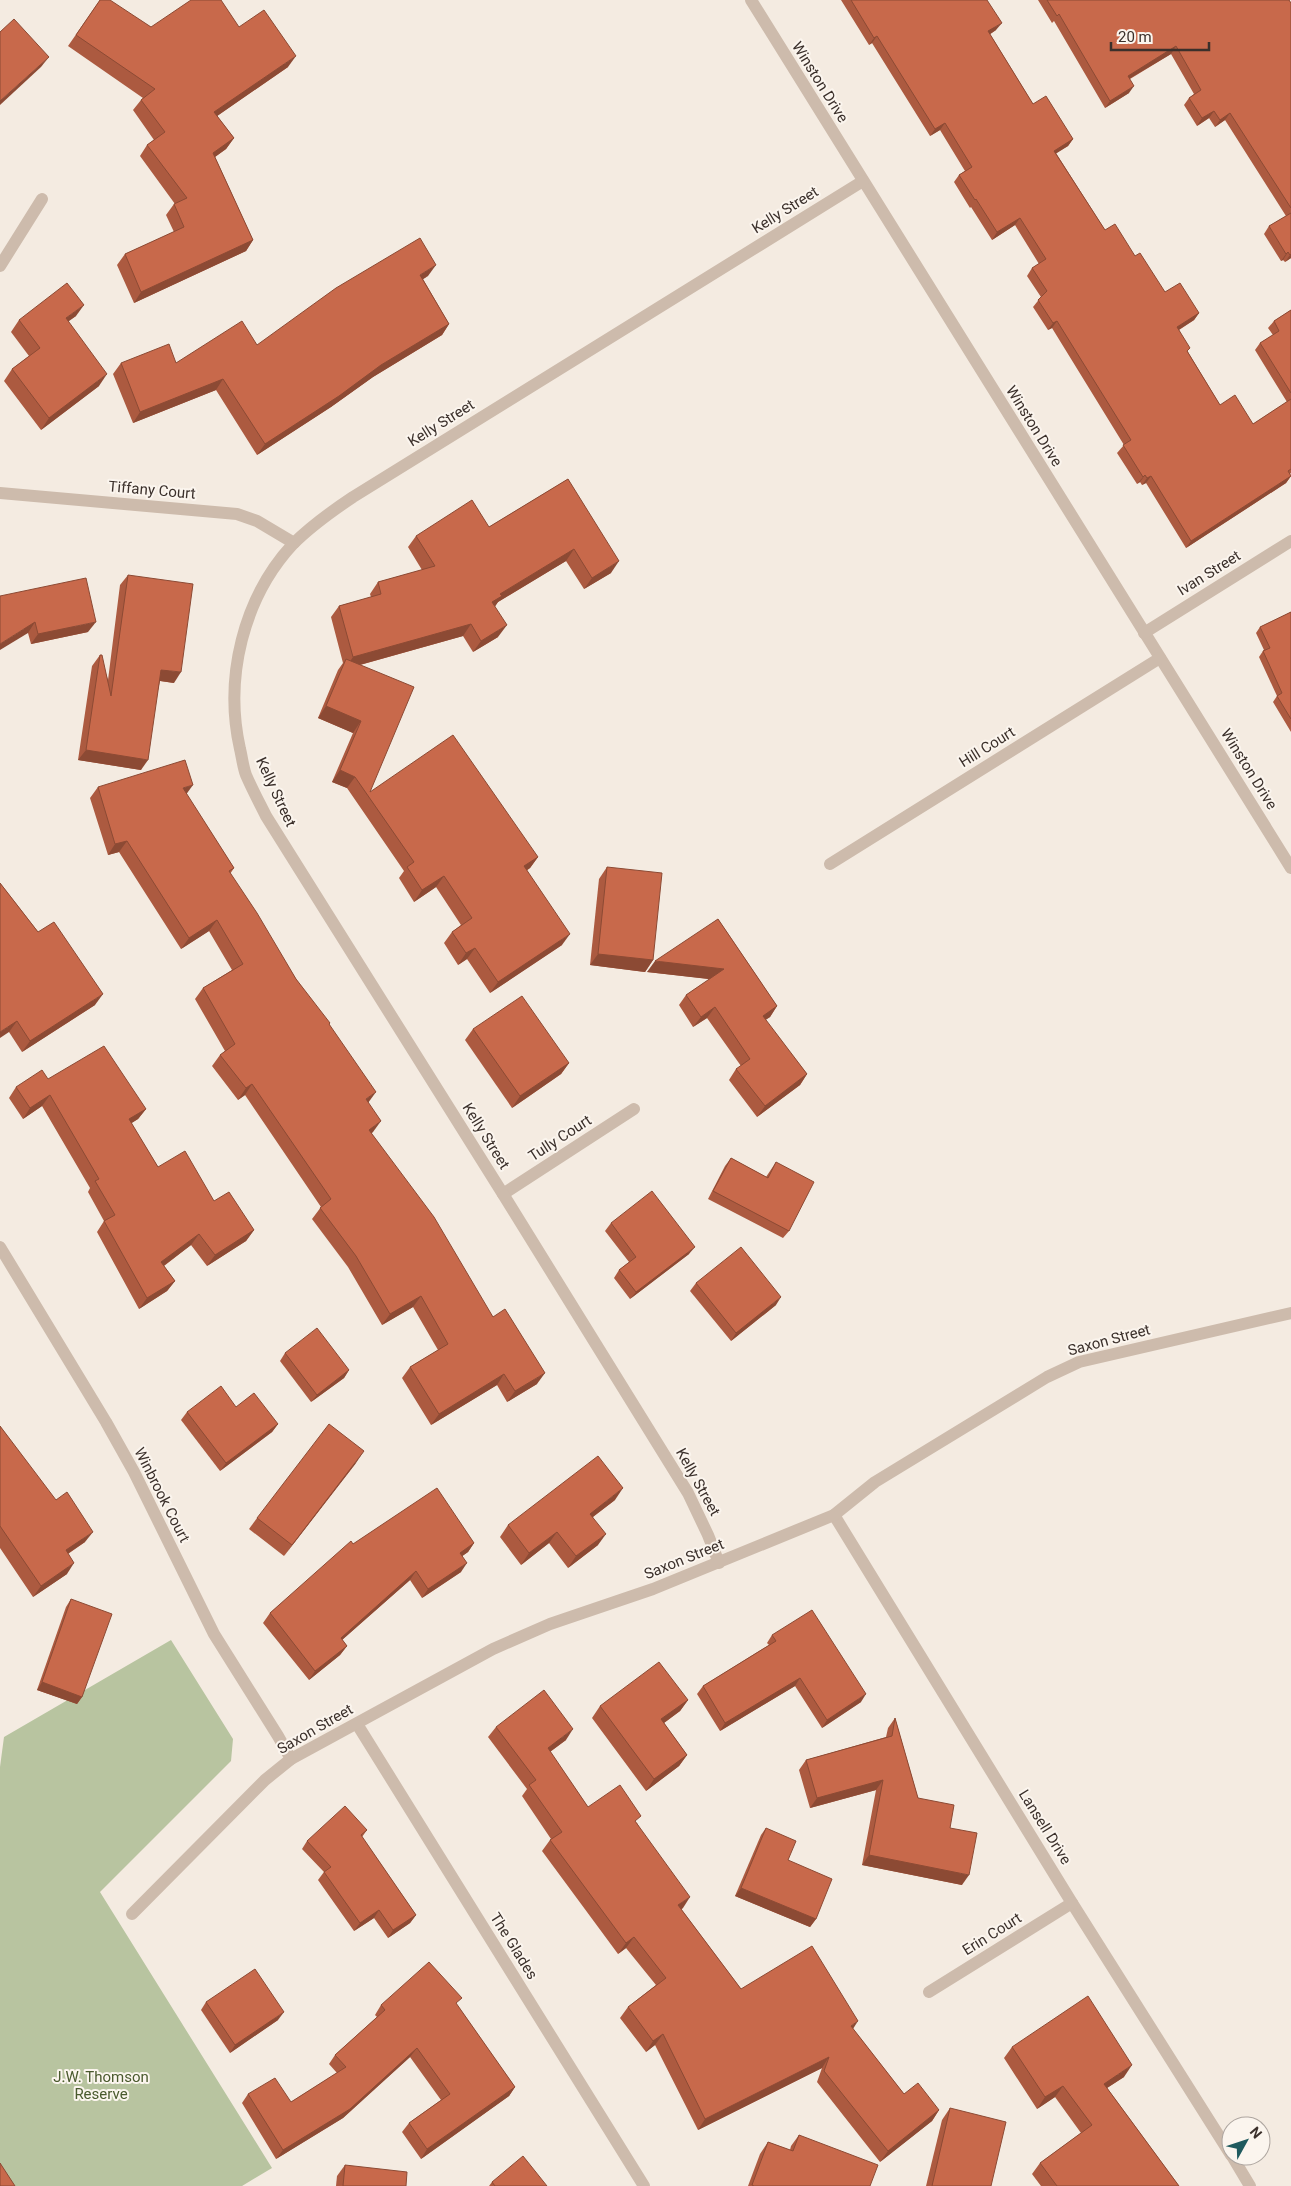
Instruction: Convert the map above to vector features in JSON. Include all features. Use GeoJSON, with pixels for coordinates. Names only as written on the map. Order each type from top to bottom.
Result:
{"type":"FeatureCollection","features":[{"type":"Feature","properties":{"kind":"street","name":"Winston Drive"},"geometry":{"type":"LineString","coordinates":[[751,0],[1291,868]]}},
{"type":"Feature","properties":{"kind":"street","name":"Kelly Street"},"geometry":{"type":"LineString","coordinates":[[719,1563],[707,1532],[688,1493],[266,816],[246,773],[235,728],[233,689],[239,649],[251,612],[270,577],[294,544],[322,519],[353,497],[863,181]]}},
{"type":"Feature","properties":{"kind":"street"},"geometry":{"type":"LineString","coordinates":[[0,266],[42,199]]}},
{"type":"Feature","properties":{"kind":"street","name":"Tiffany Court"},"geometry":{"type":"LineString","coordinates":[[0,493],[237,514],[257,521],[294,544]]}},
{"type":"Feature","properties":{"kind":"street","name":"Ivan Street"},"geometry":{"type":"LineString","coordinates":[[1144,633],[1291,541]]}},
{"type":"Feature","properties":{"kind":"street","name":"Hill Court"},"geometry":{"type":"LineString","coordinates":[[830,864],[1160,658]]}},
{"type":"Feature","properties":{"kind":"street","name":"Tully Court"},"geometry":{"type":"LineString","coordinates":[[503,1194],[634,1109]]}},
{"type":"Feature","properties":{"kind":"street","name":"Winbrook Court"},"geometry":{"type":"LineString","coordinates":[[0,1247],[106,1422],[134,1472],[214,1634],[291,1759]]}},
{"type":"Feature","properties":{"kind":"street","name":"Saxon Street"},"geometry":{"type":"LineString","coordinates":[[132,1914],[265,1780],[291,1759],[493,1649],[550,1624],[653,1589],[834,1515],[875,1482],[1047,1377],[1079,1362],[1291,1313]]}},
{"type":"Feature","properties":{"kind":"street","name":"Lansell Drive"},"geometry":{"type":"LineString","coordinates":[[834,1515],[1072,1903],[1221,2140]]}},
{"type":"Feature","properties":{"kind":"street","name":"The Glades"},"geometry":{"type":"LineString","coordinates":[[357,1724],[644,2186]]}},
{"type":"Feature","properties":{"kind":"street","name":"Erin Court"},"geometry":{"type":"LineString","coordinates":[[929,1992],[1072,1903]]}},
{"type":"Feature","properties":{"kind":"street","name":"Lansell Drive"},"geometry":{"type":"LineString","coordinates":[[1237,2166],[1250,2186]]}},
{"type":"Feature","properties":{"kind":"green space","name":"J.W. Thomson Reserve"},"geometry":{"type":"Polygon","coordinates":[[[171,1640],[233,1739],[231,1761],[100,1892],[272,2168],[242,2186],[0,2186],[0,1767],[4,1737],[171,1640]]]}},
{"type":"Feature","properties":{"kind":"building"},"geometry":{"type":"Polygon","coordinates":[[[100,0],[110,0],[151,27],[191,0],[221,0],[239,27],[264,10],[296,56],[214,112],[234,138],[213,153],[253,240],[141,292],[125,254],[184,227],[174,204],[187,198],[147,145],[165,132],[141,100],[155,89],[76,35],[100,0]]]}},
{"type":"Feature","properties":{"kind":"building"},"geometry":{"type":"Polygon","coordinates":[[[851,0],[987,0],[1002,23],[988,31],[1033,104],[1046,96],[1073,139],[1054,151],[1105,230],[1115,224],[1135,256],[1140,253],[1165,292],[1180,283],[1199,313],[1177,327],[1190,348],[1187,351],[1220,405],[1235,395],[1253,424],[1291,399],[1291,469],[1288,471],[1291,476],[1191,541],[1151,476],[1147,478],[1145,475],[1143,477],[1123,445],[1131,440],[1057,321],[1053,323],[1038,300],[1047,291],[1032,268],[1046,259],[1020,218],[997,232],[959,175],[972,167],[945,123],[935,129],[877,36],[874,38],[851,0]]]}},
{"type":"Feature","properties":{"kind":"building"},"geometry":{"type":"Polygon","coordinates":[[[1047,0],[1289,0],[1291,3],[1291,208],[1230,113],[1220,120],[1214,111],[1202,118],[1189,98],[1201,90],[1176,46],[1128,76],[1134,86],[1110,101],[1059,14],[1057,16],[1047,0]]]}},
{"type":"Feature","properties":{"kind":"building"},"geometry":{"type":"Polygon","coordinates":[[[14,19],[49,57],[0,101],[0,32],[14,19]]]}},
{"type":"Feature","properties":{"kind":"building"},"geometry":{"type":"Polygon","coordinates":[[[1291,213],[1290,255],[1288,252],[1286,254],[1269,226],[1291,213]]]}},
{"type":"Feature","properties":{"kind":"building"},"geometry":{"type":"Polygon","coordinates":[[[420,238],[436,265],[420,275],[449,324],[381,365],[339,396],[265,444],[223,379],[140,412],[121,363],[169,344],[176,363],[242,321],[257,345],[336,288],[420,238]]]}},
{"type":"Feature","properties":{"kind":"building"},"geometry":{"type":"Polygon","coordinates":[[[67,283],[84,305],[66,318],[107,374],[49,418],[12,369],[40,348],[19,320],[67,283]]]}},
{"type":"Feature","properties":{"kind":"building"},"geometry":{"type":"Polygon","coordinates":[[[1291,310],[1291,393],[1260,343],[1279,331],[1274,321],[1291,310]]]}},
{"type":"Feature","properties":{"kind":"building"},"geometry":{"type":"Polygon","coordinates":[[[568,479],[619,561],[592,578],[574,549],[500,594],[502,596],[492,602],[507,625],[481,641],[471,624],[353,657],[339,606],[381,594],[378,582],[435,566],[416,536],[472,500],[489,527],[568,479]]]}},
{"type":"Feature","properties":{"kind":"building"},"geometry":{"type":"Polygon","coordinates":[[[128,575],[193,584],[181,672],[161,670],[148,760],[86,750],[100,655],[102,655],[111,696],[128,575]]]}},
{"type":"Feature","properties":{"kind":"building"},"geometry":{"type":"Polygon","coordinates":[[[86,578],[96,622],[38,634],[35,622],[0,644],[0,596],[86,578]]]}},
{"type":"Feature","properties":{"kind":"building"},"geometry":{"type":"Polygon","coordinates":[[[1291,612],[1291,719],[1277,696],[1282,693],[1263,651],[1270,648],[1260,627],[1291,612]]]}},
{"type":"Feature","properties":{"kind":"building"},"geometry":{"type":"Polygon","coordinates":[[[346,659],[414,687],[370,792],[453,735],[538,857],[524,866],[570,934],[498,982],[475,948],[466,953],[452,932],[472,918],[444,876],[422,890],[407,867],[414,862],[355,777],[340,770],[361,721],[326,706],[346,659]]]}},
{"type":"Feature","properties":{"kind":"building"},"geometry":{"type":"Polygon","coordinates":[[[185,760],[193,785],[183,788],[234,868],[229,871],[257,913],[296,979],[330,1023],[376,1092],[366,1099],[381,1121],[369,1130],[434,1217],[493,1317],[505,1309],[545,1373],[515,1391],[504,1374],[439,1414],[410,1367],[448,1344],[421,1296],[390,1314],[356,1256],[320,1208],[331,1199],[252,1084],[246,1088],[220,1055],[235,1044],[203,988],[243,964],[217,920],[189,938],[127,841],[115,844],[98,787],[185,760]]]}},
{"type":"Feature","properties":{"kind":"building"},"geometry":{"type":"Polygon","coordinates":[[[607,867],[662,873],[653,960],[598,954],[607,867]]]}},
{"type":"Feature","properties":{"kind":"building"},"geometry":{"type":"Polygon","coordinates":[[[0,883],[38,932],[54,922],[103,994],[30,1041],[17,1021],[0,1032],[0,883]]]}},
{"type":"Feature","properties":{"kind":"building"},"geometry":{"type":"Polygon","coordinates":[[[718,919],[777,1006],[763,1016],[807,1074],[765,1106],[736,1069],[750,1059],[715,1007],[701,1017],[686,995],[724,969],[655,961],[718,919]]]}},
{"type":"Feature","properties":{"kind":"building"},"geometry":{"type":"Polygon","coordinates":[[[522,996],[569,1063],[520,1096],[473,1029],[522,996]]]}},
{"type":"Feature","properties":{"kind":"building"},"geometry":{"type":"Polygon","coordinates":[[[104,1046],[146,1109],[129,1119],[158,1167],[185,1151],[214,1201],[229,1192],[254,1230],[215,1255],[199,1234],[161,1262],[175,1281],[147,1298],[104,1221],[115,1215],[95,1181],[99,1179],[50,1095],[30,1108],[16,1087],[42,1070],[48,1079],[104,1046]]]}},
{"type":"Feature","properties":{"kind":"building"},"geometry":{"type":"Polygon","coordinates":[[[731,1158],[768,1178],[776,1162],[814,1182],[789,1231],[713,1191],[731,1158]]]}},
{"type":"Feature","properties":{"kind":"building"},"geometry":{"type":"Polygon","coordinates":[[[652,1191],[695,1247],[636,1292],[619,1270],[636,1257],[611,1223],[652,1191]]]}},
{"type":"Feature","properties":{"kind":"building"},"geometry":{"type":"Polygon","coordinates":[[[741,1247],[781,1297],[736,1333],[696,1283],[741,1247]]]}},
{"type":"Feature","properties":{"kind":"building"},"geometry":{"type":"Polygon","coordinates":[[[317,1328],[349,1370],[317,1395],[285,1353],[317,1328]]]}},
{"type":"Feature","properties":{"kind":"building"},"geometry":{"type":"Polygon","coordinates":[[[221,1386],[236,1407],[254,1393],[278,1424],[226,1463],[187,1412],[221,1386]]]}},
{"type":"Feature","properties":{"kind":"building"},"geometry":{"type":"Polygon","coordinates":[[[329,1424],[364,1451],[292,1545],[257,1518],[329,1424]]]}},
{"type":"Feature","properties":{"kind":"building"},"geometry":{"type":"Polygon","coordinates":[[[0,1426],[56,1500],[67,1492],[93,1532],[66,1550],[74,1563],[41,1586],[0,1526],[0,1426]]]}},
{"type":"Feature","properties":{"kind":"building"},"geometry":{"type":"Polygon","coordinates":[[[598,1456],[623,1488],[590,1514],[606,1534],[576,1556],[557,1532],[529,1553],[508,1525],[598,1456]]]}},
{"type":"Feature","properties":{"kind":"building"},"geometry":{"type":"Polygon","coordinates":[[[437,1488],[474,1543],[460,1553],[467,1563],[428,1589],[416,1571],[341,1638],[347,1646],[315,1671],[270,1613],[351,1541],[353,1544],[437,1488]]]}},
{"type":"Feature","properties":{"kind":"building"},"geometry":{"type":"Polygon","coordinates":[[[71,1599],[112,1614],[82,1697],[42,1682],[71,1599]]]}},
{"type":"Feature","properties":{"kind":"building"},"geometry":{"type":"Polygon","coordinates":[[[812,1610],[866,1694],[827,1720],[800,1678],[725,1723],[703,1686],[776,1641],[772,1635],[812,1610]]]}},
{"type":"Feature","properties":{"kind":"building"},"geometry":{"type":"Polygon","coordinates":[[[659,1662],[688,1700],[661,1719],[687,1755],[654,1779],[600,1706],[659,1662]]]}},
{"type":"Feature","properties":{"kind":"building"},"geometry":{"type":"Polygon","coordinates":[[[544,1690],[573,1729],[548,1748],[588,1807],[620,1785],[641,1816],[635,1821],[690,1897],[678,1905],[741,1989],[812,1946],[858,2021],[851,2026],[904,2094],[918,2083],[939,2110],[888,2151],[824,2071],[829,2057],[705,2119],[663,2034],[653,2041],[628,2007],[666,1978],[634,1937],[626,1943],[550,1840],[562,1832],[529,1785],[536,1780],[496,1727],[544,1690]]]}},
{"type":"Feature","properties":{"kind":"building"},"geometry":{"type":"Polygon","coordinates":[[[895,1718],[918,1798],[954,1805],[950,1828],[977,1833],[969,1875],[869,1855],[883,1780],[817,1798],[806,1760],[892,1736],[895,1718]]]}},
{"type":"Feature","properties":{"kind":"building"},"geometry":{"type":"Polygon","coordinates":[[[345,1806],[367,1830],[361,1835],[416,1915],[393,1930],[379,1910],[360,1923],[324,1872],[331,1867],[307,1841],[345,1806]]]}},
{"type":"Feature","properties":{"kind":"building"},"geometry":{"type":"Polygon","coordinates":[[[766,1828],[796,1841],[788,1860],[832,1879],[816,1919],[741,1888],[766,1828]]]}},
{"type":"Feature","properties":{"kind":"building"},"geometry":{"type":"Polygon","coordinates":[[[429,1962],[462,1998],[456,2003],[515,2087],[427,2149],[409,2123],[450,2094],[417,2048],[350,2109],[283,2150],[248,2094],[275,2078],[291,2102],[346,2067],[335,2055],[385,2010],[381,2005],[429,1962]]]}},
{"type":"Feature","properties":{"kind":"building"},"geometry":{"type":"Polygon","coordinates":[[[255,1969],[284,2012],[235,2045],[206,2002],[255,1969]]]}},
{"type":"Feature","properties":{"kind":"building"},"geometry":{"type":"Polygon","coordinates":[[[1088,1996],[1132,2065],[1104,2084],[1179,2186],[1057,2186],[1040,2163],[1092,2125],[1063,2086],[1045,2097],[1012,2047],[1088,1996]]]}},
{"type":"Feature","properties":{"kind":"building"},"geometry":{"type":"Polygon","coordinates":[[[950,2108],[1006,2122],[991,2186],[932,2186],[950,2108]]]}},
{"type":"Feature","properties":{"kind":"building"},"geometry":{"type":"Polygon","coordinates":[[[799,2135],[878,2165],[870,2186],[752,2185],[768,2142],[793,2151],[799,2135]]]}},
{"type":"Feature","properties":{"kind":"building"},"geometry":{"type":"Polygon","coordinates":[[[523,2156],[547,2186],[495,2186],[492,2182],[523,2156]]]}},
{"type":"Feature","properties":{"kind":"building"},"geometry":{"type":"Polygon","coordinates":[[[0,2163],[15,2186],[0,2186],[0,2163]]]}},
{"type":"Feature","properties":{"kind":"building"},"geometry":{"type":"Polygon","coordinates":[[[345,2165],[407,2172],[406,2186],[343,2186],[345,2165]]]}}]}
